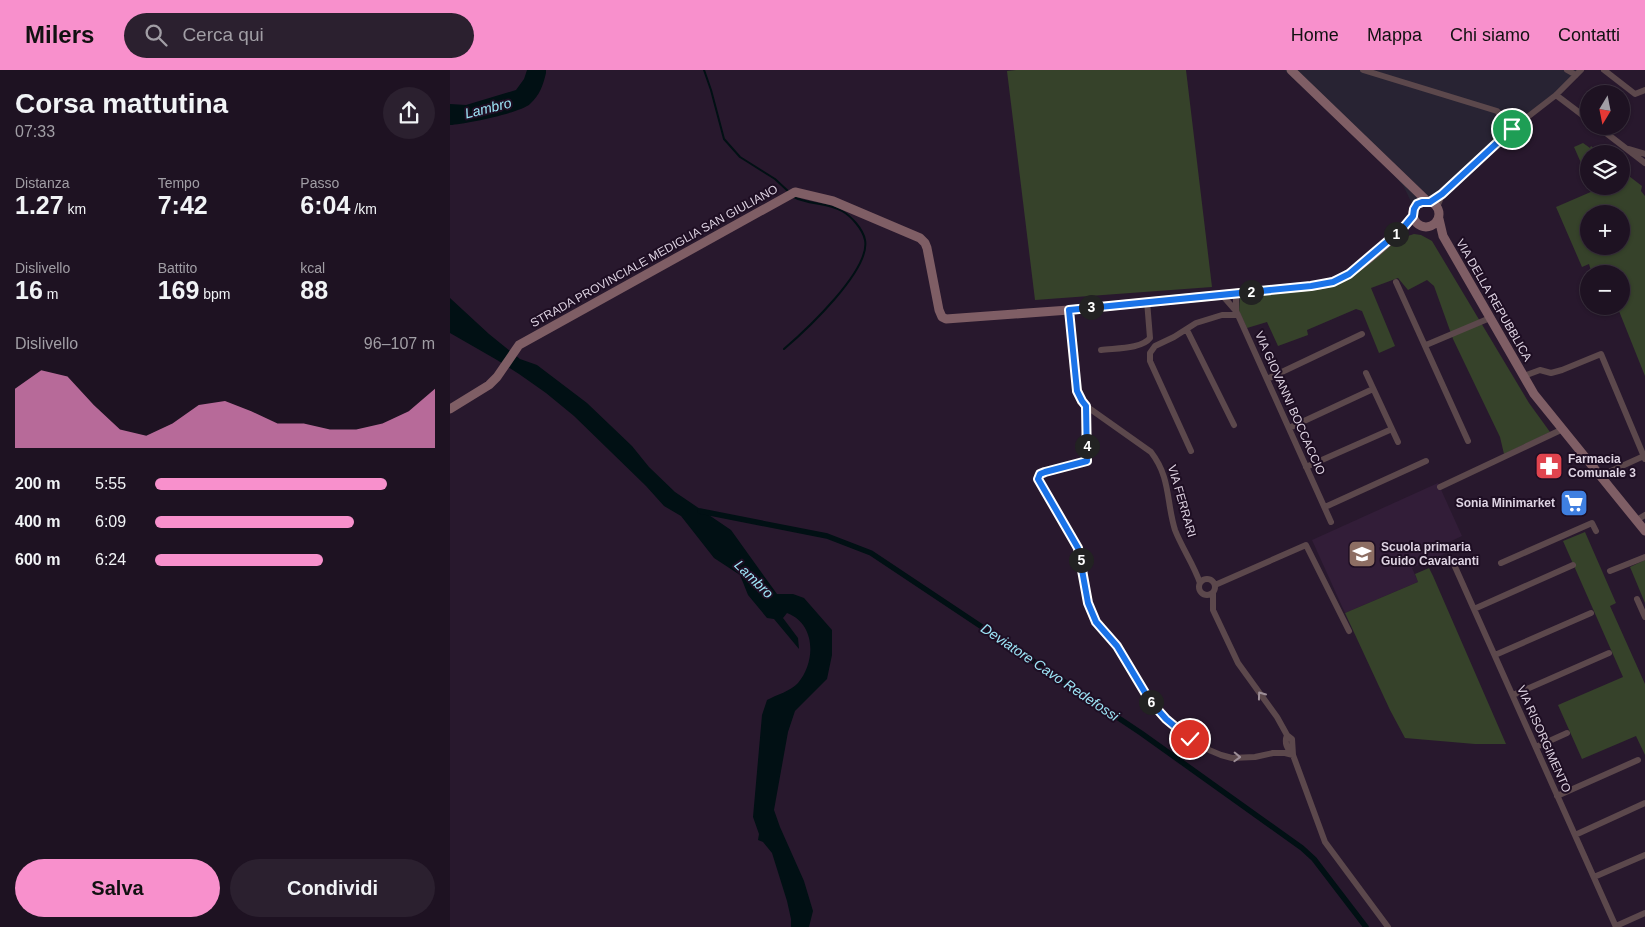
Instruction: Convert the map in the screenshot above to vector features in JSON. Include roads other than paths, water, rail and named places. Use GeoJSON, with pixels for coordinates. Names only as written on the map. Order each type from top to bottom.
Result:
{"type":"FeatureCollection","features":[{"type":"Feature","properties":{"kind":"street"},"geometry":{"type":"LineString","coordinates":[[1291,70],[1398,172],[1420,196],[1431,203],[1440,215],[1436,224],[1431,227],[1426,228],[1418,225],[1403,228]]}},
{"type":"Feature","properties":{"kind":"street"},"geometry":{"type":"LineString","coordinates":[[1363,70],[1497,111],[1503,118],[1508,118],[1518,124]]}},
{"type":"Feature","properties":{"kind":"street"},"geometry":{"type":"LineString","coordinates":[[1415,206],[1422,202],[1431,203],[1518,124],[1556,95],[1578,73],[1567,70]]}},
{"type":"Feature","properties":{"kind":"street"},"geometry":{"type":"LineString","coordinates":[[1604,70],[1636,94],[1645,90]]}},
{"type":"Feature","properties":{"kind":"street"},"geometry":{"type":"LineString","coordinates":[[1556,95],[1580,113]]}},
{"type":"Feature","properties":{"kind":"street"},"geometry":{"type":"LineString","coordinates":[[1503,118],[1502,124],[1508,134]]}},
{"type":"Feature","properties":{"kind":"street"},"geometry":{"type":"LineString","coordinates":[[1608,135],[1621,145]]}},
{"type":"Feature","properties":{"kind":"street"},"geometry":{"type":"LineString","coordinates":[[1630,150],[1645,154]]}},
{"type":"Feature","properties":{"kind":"street"},"geometry":{"type":"LineString","coordinates":[[1630,152],[1645,163]]}},
{"type":"Feature","properties":{"kind":"street"},"geometry":{"type":"LineString","coordinates":[[1293,755],[1273,753],[1255,757],[1232,758],[1221,755],[1190,739],[1166,719],[1150,701],[1117,646],[1096,622],[1088,603],[1078,548],[1038,479],[1040,474],[1045,472],[1087,461],[1086,406],[1077,391],[1069,310],[1311,286],[1333,282],[1349,274],[1403,228],[1413,216],[1415,206],[1412,195],[1398,172]]}},
{"type":"Feature","properties":{"kind":"street","name":"STRADA PROVINCIALE MEDIGLIA SAN GIULIANO"},"geometry":{"type":"LineString","coordinates":[[450,409],[489,385],[505,367],[519,345],[792,194],[833,201],[920,238],[927,248],[939,310],[946,319],[1069,310]]}},
{"type":"Feature","properties":{"kind":"street"},"geometry":{"type":"LineString","coordinates":[[1413,216],[1418,225]]}},
{"type":"Feature","properties":{"kind":"street","name":"VIA DELLA REPUBBLICA"},"geometry":{"type":"LineString","coordinates":[[1439,219],[1443,236],[1534,394],[1645,531]]}},
{"type":"Feature","properties":{"kind":"street","name":"VIA DELLA REPUBBLICA"},"geometry":{"type":"LineString","coordinates":[[1431,227],[1443,236]]}},
{"type":"Feature","properties":{"kind":"street"},"geometry":{"type":"LineString","coordinates":[[1396,282],[1468,441]]}},
{"type":"Feature","properties":{"kind":"street","name":"VIA GIOVANNI BOCCACCIO"},"geometry":{"type":"LineString","coordinates":[[1236,293],[1237,313],[1331,522]]}},
{"type":"Feature","properties":{"kind":"street"},"geometry":{"type":"LineString","coordinates":[[1222,294],[1237,313]]}},
{"type":"Feature","properties":{"kind":"street"},"geometry":{"type":"LineString","coordinates":[[1101,350],[1136,346],[1149,341],[1147,301]]}},
{"type":"Feature","properties":{"kind":"street"},"geometry":{"type":"LineString","coordinates":[[1191,451],[1150,361],[1150,353],[1154,346],[1196,323],[1212,317],[1237,313]]}},
{"type":"Feature","properties":{"kind":"street"},"geometry":{"type":"LineString","coordinates":[[1426,345],[1490,318]]}},
{"type":"Feature","properties":{"kind":"street"},"geometry":{"type":"LineString","coordinates":[[1186,330],[1234,425]]}},
{"type":"Feature","properties":{"kind":"street"},"geometry":{"type":"LineString","coordinates":[[1267,379],[1362,334]]}},
{"type":"Feature","properties":{"kind":"street","name":"VIA DELLA REPUBBLICA"},"geometry":{"type":"LineString","coordinates":[[1524,376],[1540,370],[1551,373],[1562,370],[1601,354],[1645,458]]}},
{"type":"Feature","properties":{"kind":"street"},"geometry":{"type":"LineString","coordinates":[[1366,373],[1398,442]]}},
{"type":"Feature","properties":{"kind":"street"},"geometry":{"type":"LineString","coordinates":[[1289,428],[1373,389]]}},
{"type":"Feature","properties":{"kind":"street","name":"VIA FERRARI"},"geometry":{"type":"LineString","coordinates":[[1086,406],[1151,452],[1158,461],[1164,474],[1175,530],[1200,584]]}},
{"type":"Feature","properties":{"kind":"street"},"geometry":{"type":"LineString","coordinates":[[1306,467],[1392,429]]}},
{"type":"Feature","properties":{"kind":"street"},"geometry":{"type":"LineString","coordinates":[[1440,487],[1563,429]]}},
{"type":"Feature","properties":{"kind":"street"},"geometry":{"type":"LineString","coordinates":[[1600,476],[1645,458]]}},
{"type":"Feature","properties":{"kind":"street"},"geometry":{"type":"LineString","coordinates":[[1325,508],[1426,461]]}},
{"type":"Feature","properties":{"kind":"street"},"geometry":{"type":"LineString","coordinates":[[1638,522],[1645,515]]}},
{"type":"Feature","properties":{"kind":"street"},"geometry":{"type":"LineString","coordinates":[[1501,563],[1592,523],[1596,531]]}},
{"type":"Feature","properties":{"kind":"street"},"geometry":{"type":"LineString","coordinates":[[1216,585],[1306,545],[1348,631]]}},
{"type":"Feature","properties":{"kind":"street"},"geometry":{"type":"LineString","coordinates":[[1610,571],[1645,557]]}},
{"type":"Feature","properties":{"kind":"street","name":"VIA RISORGIMENTO"},"geometry":{"type":"LineString","coordinates":[[1452,560],[1616,926]]}},
{"type":"Feature","properties":{"kind":"street"},"geometry":{"type":"LineString","coordinates":[[1474,609],[1573,565]]}},
{"type":"Feature","properties":{"kind":"street"},"geometry":{"type":"LineString","coordinates":[[1214,593],[1207,596],[1202,594],[1199,589],[1200,584],[1207,579],[1216,585]]}},
{"type":"Feature","properties":{"kind":"street"},"geometry":{"type":"LineString","coordinates":[[1216,585],[1213,610],[1238,664],[1277,717],[1287,736],[1286,746],[1293,755],[1325,842],[1388,927]]}},
{"type":"Feature","properties":{"kind":"street"},"geometry":{"type":"LineString","coordinates":[[1637,599],[1645,617]]}},
{"type":"Feature","properties":{"kind":"street"},"geometry":{"type":"LineString","coordinates":[[1495,655],[1591,612]]}},
{"type":"Feature","properties":{"kind":"street"},"geometry":{"type":"LineString","coordinates":[[1513,695],[1609,652]]}},
{"type":"Feature","properties":{"kind":"street"},"geometry":{"type":"LineString","coordinates":[[1536,747],[1567,733]]}},
{"type":"Feature","properties":{"kind":"street"},"geometry":{"type":"LineString","coordinates":[[1557,796],[1638,760]]}},
{"type":"Feature","properties":{"kind":"street"},"geometry":{"type":"LineString","coordinates":[[1575,835],[1645,803]]}},
{"type":"Feature","properties":{"kind":"street"},"geometry":{"type":"LineString","coordinates":[[1594,877],[1645,855]]}},
{"type":"Feature","properties":{"kind":"street"},"geometry":{"type":"LineString","coordinates":[[1616,926],[1645,913]]}},
{"type":"Feature","properties":{"kind":"water","name":"Lambro"},"geometry":{"type":"Polygon","coordinates":[[[527,70],[546,70],[541,90],[530,104],[504,114],[450,125],[450,104],[466,105],[516,90],[524,79],[527,70]]]}},
{"type":"Feature","properties":{"kind":"water","name":"Lambro"},"geometry":{"type":"Polygon","coordinates":[[[450,298],[489,334],[520,359],[537,365],[587,403],[632,446],[649,467],[675,492],[731,530],[777,594],[793,594],[804,598],[832,630],[832,655],[827,679],[795,711],[788,732],[774,810],[804,881],[813,911],[809,927],[791,927],[787,901],[772,853],[763,842],[758,840],[759,834],[753,817],[762,715],[767,700],[791,688],[798,683],[804,674],[810,655],[808,634],[797,618],[787,613],[783,618],[798,638],[799,649],[774,619],[767,618],[748,595],[740,575],[714,558],[681,516],[664,506],[574,416],[519,374],[450,333],[450,298]]]}},
{"type":"Feature","properties":{"kind":"waterway"},"geometry":{"type":"LineString","coordinates":[[704,70],[724,139],[740,157],[775,179],[789,192]]}},
{"type":"Feature","properties":{"kind":"waterway"},"geometry":{"type":"LineString","coordinates":[[784,349],[820,315],[848,283],[864,253],[865,240],[856,223],[842,211],[794,197]]}},
{"type":"Feature","properties":{"kind":"waterway","name":"Deviatore Cavo Redefossi"},"geometry":{"type":"LineString","coordinates":[[700,511],[827,536],[871,553],[1141,733],[1302,848],[1314,859],[1366,927]]}},
{"type":"Feature","properties":{"kind":"place","name":"Farmacia Comunale 3"},"geometry":{"type":"Point","coordinates":[1549,466]}},
{"type":"Feature","properties":{"kind":"place","name":"Sonia Minimarket"},"geometry":{"type":"Point","coordinates":[1574,503]}},
{"type":"Feature","properties":{"kind":"place","name":"Scuola primaria Guido Cavalcanti"},"geometry":{"type":"Point","coordinates":[1362,554]}}]}
